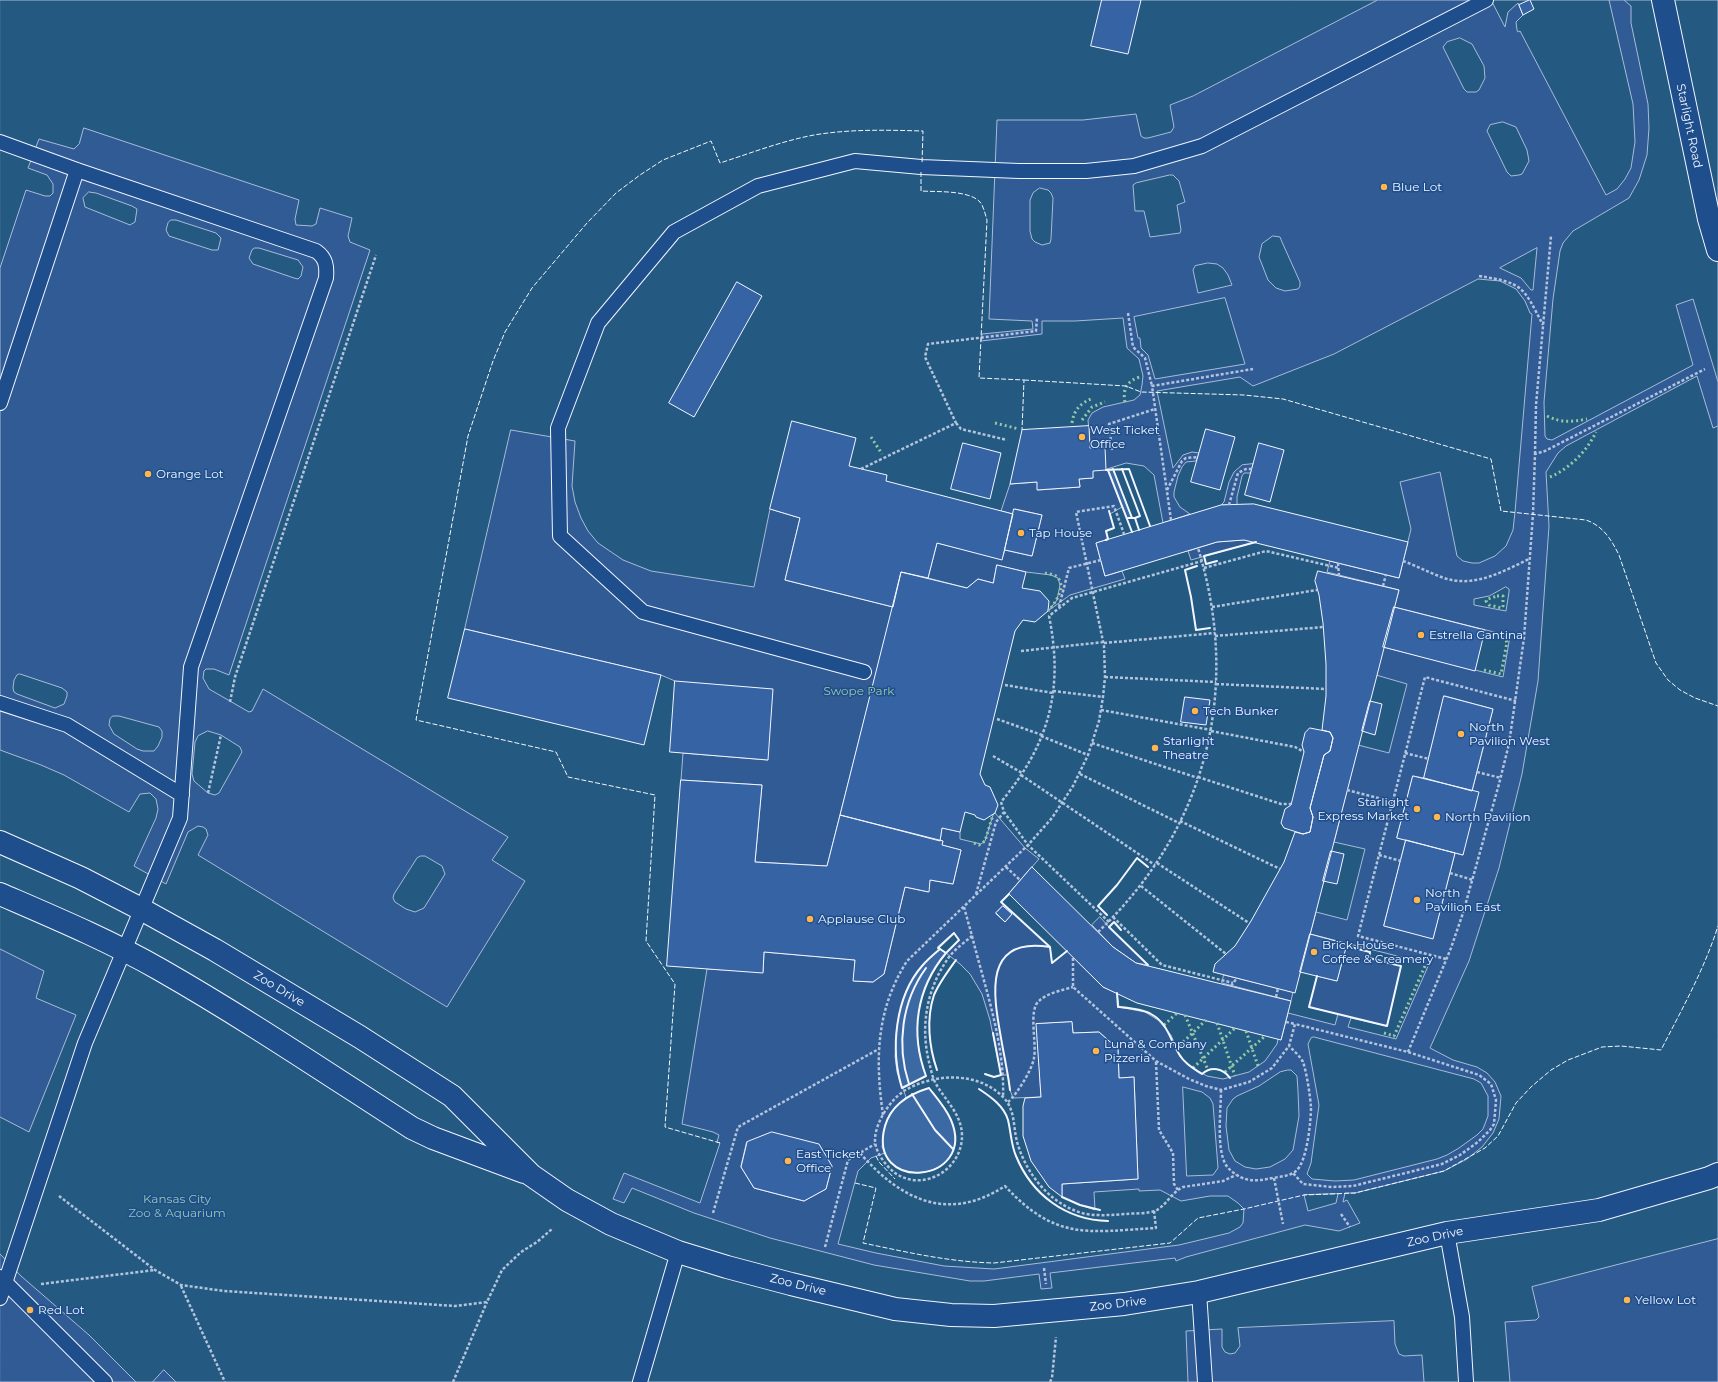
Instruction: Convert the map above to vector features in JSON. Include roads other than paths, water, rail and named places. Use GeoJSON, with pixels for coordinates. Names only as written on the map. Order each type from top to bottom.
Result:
{"type":"FeatureCollection","features":[{"type":"Feature","properties":{"kind":"street","name":"Starlight Road"},"geometry":{"type":"LineString","coordinates":[[1663,0],[1708,211],[1718,250]]}},
{"type":"Feature","properties":{"kind":"street","name":"Zoo Drive"},"geometry":{"type":"LineString","coordinates":[[0,842],[81,878],[142,909],[222,954],[360,1037],[452,1096],[531,1175],[567,1200],[611,1224],[678,1252],[791,1284],[887,1307],[951,1315],[994,1316],[1124,1304],[1199,1292],[1447,1233],[1598,1210],[1718,1174]]}},
{"type":"Feature","properties":{"kind":"street","name":"Zoo Drive"},"geometry":{"type":"LineString","coordinates":[[0,894],[47,914],[158,968],[280,1042],[412,1128],[432,1138],[531,1175]]}},
{"type":"Feature","properties":{"kind":"lane"},"geometry":{"type":"LineString","coordinates":[[864,672],[643,612],[560,536],[558,428],[598,323],[674,232],[758,186],[855,161],[922,167],[1018,171],[1086,171],[1134,166],[1202,146],[1486,0]]}},
{"type":"Feature","properties":{"kind":"lane"},"geometry":{"type":"LineString","coordinates":[[0,142],[77,170],[316,251],[323,256],[327,266],[326,278],[191,667],[180,818],[84,1043],[3,1280],[0,1298]]}},
{"type":"Feature","properties":{"kind":"lane"},"geometry":{"type":"LineString","coordinates":[[0,403],[77,170]]}},
{"type":"Feature","properties":{"kind":"lane"},"geometry":{"type":"LineString","coordinates":[[0,703],[67,725],[182,795]]}},
{"type":"Feature","properties":{"kind":"lane"},"geometry":{"type":"LineString","coordinates":[[1447,1233],[1462,1317],[1466,1382]]}},
{"type":"Feature","properties":{"kind":"lane"},"geometry":{"type":"LineString","coordinates":[[640,1382],[678,1252]]}},
{"type":"Feature","properties":{"kind":"lane"},"geometry":{"type":"LineString","coordinates":[[3,1280],[105,1382]]}},
{"type":"Feature","properties":{"kind":"lane"},"geometry":{"type":"LineString","coordinates":[[1199,1292],[1204,1382]]}},
{"type":"Feature","properties":{"kind":"place","name":"Blue Lot"},"geometry":{"type":"Point","coordinates":[1384,187]}},
{"type":"Feature","properties":{"kind":"place","name":"West Ticket Office"},"geometry":{"type":"Point","coordinates":[1082,437]}},
{"type":"Feature","properties":{"kind":"place","name":"Orange Lot"},"geometry":{"type":"Point","coordinates":[148,474]}},
{"type":"Feature","properties":{"kind":"place","name":"Tap House"},"geometry":{"type":"Point","coordinates":[1021,533]}},
{"type":"Feature","properties":{"kind":"place","name":"Estrella Cantina"},"geometry":{"type":"Point","coordinates":[1421,635]}},
{"type":"Feature","properties":{"kind":"place","name":"Tech Bunker"},"geometry":{"type":"Point","coordinates":[1195,711]}},
{"type":"Feature","properties":{"kind":"place","name":"North Pavilion West"},"geometry":{"type":"Point","coordinates":[1461,734]}},
{"type":"Feature","properties":{"kind":"place","name":"Starlight Theatre"},"geometry":{"type":"Point","coordinates":[1155,748]}},
{"type":"Feature","properties":{"kind":"place","name":"Starlight Express Market"},"geometry":{"type":"Point","coordinates":[1417,809]}},
{"type":"Feature","properties":{"kind":"place","name":"North Pavilion"},"geometry":{"type":"Point","coordinates":[1437,817]}},
{"type":"Feature","properties":{"kind":"place","name":"North Pavilion East"},"geometry":{"type":"Point","coordinates":[1417,900]}},
{"type":"Feature","properties":{"kind":"place","name":"Applause Club"},"geometry":{"type":"Point","coordinates":[810,919]}},
{"type":"Feature","properties":{"kind":"place","name":"Brick House Coffee & Creamery"},"geometry":{"type":"Point","coordinates":[1314,952]}},
{"type":"Feature","properties":{"kind":"place","name":"Luna & Company Pizzeria"},"geometry":{"type":"Point","coordinates":[1096,1051]}},
{"type":"Feature","properties":{"kind":"place","name":"East Ticket Office"},"geometry":{"type":"Point","coordinates":[788,1161]}},
{"type":"Feature","properties":{"kind":"place","name":"Yellow Lot"},"geometry":{"type":"Point","coordinates":[1627,1300]}},
{"type":"Feature","properties":{"kind":"place","name":"Red Lot"},"geometry":{"type":"Point","coordinates":[30,1310]}},
{"type":"Feature","properties":{"kind":"park label","name":"Swope Park"},"geometry":{"type":"Point","coordinates":[859,691]}},
{"type":"Feature","properties":{"kind":"park label","name":"Kansas City Zoo & Aquarium"},"geometry":{"type":"Point","coordinates":[177,1206]}}]}
